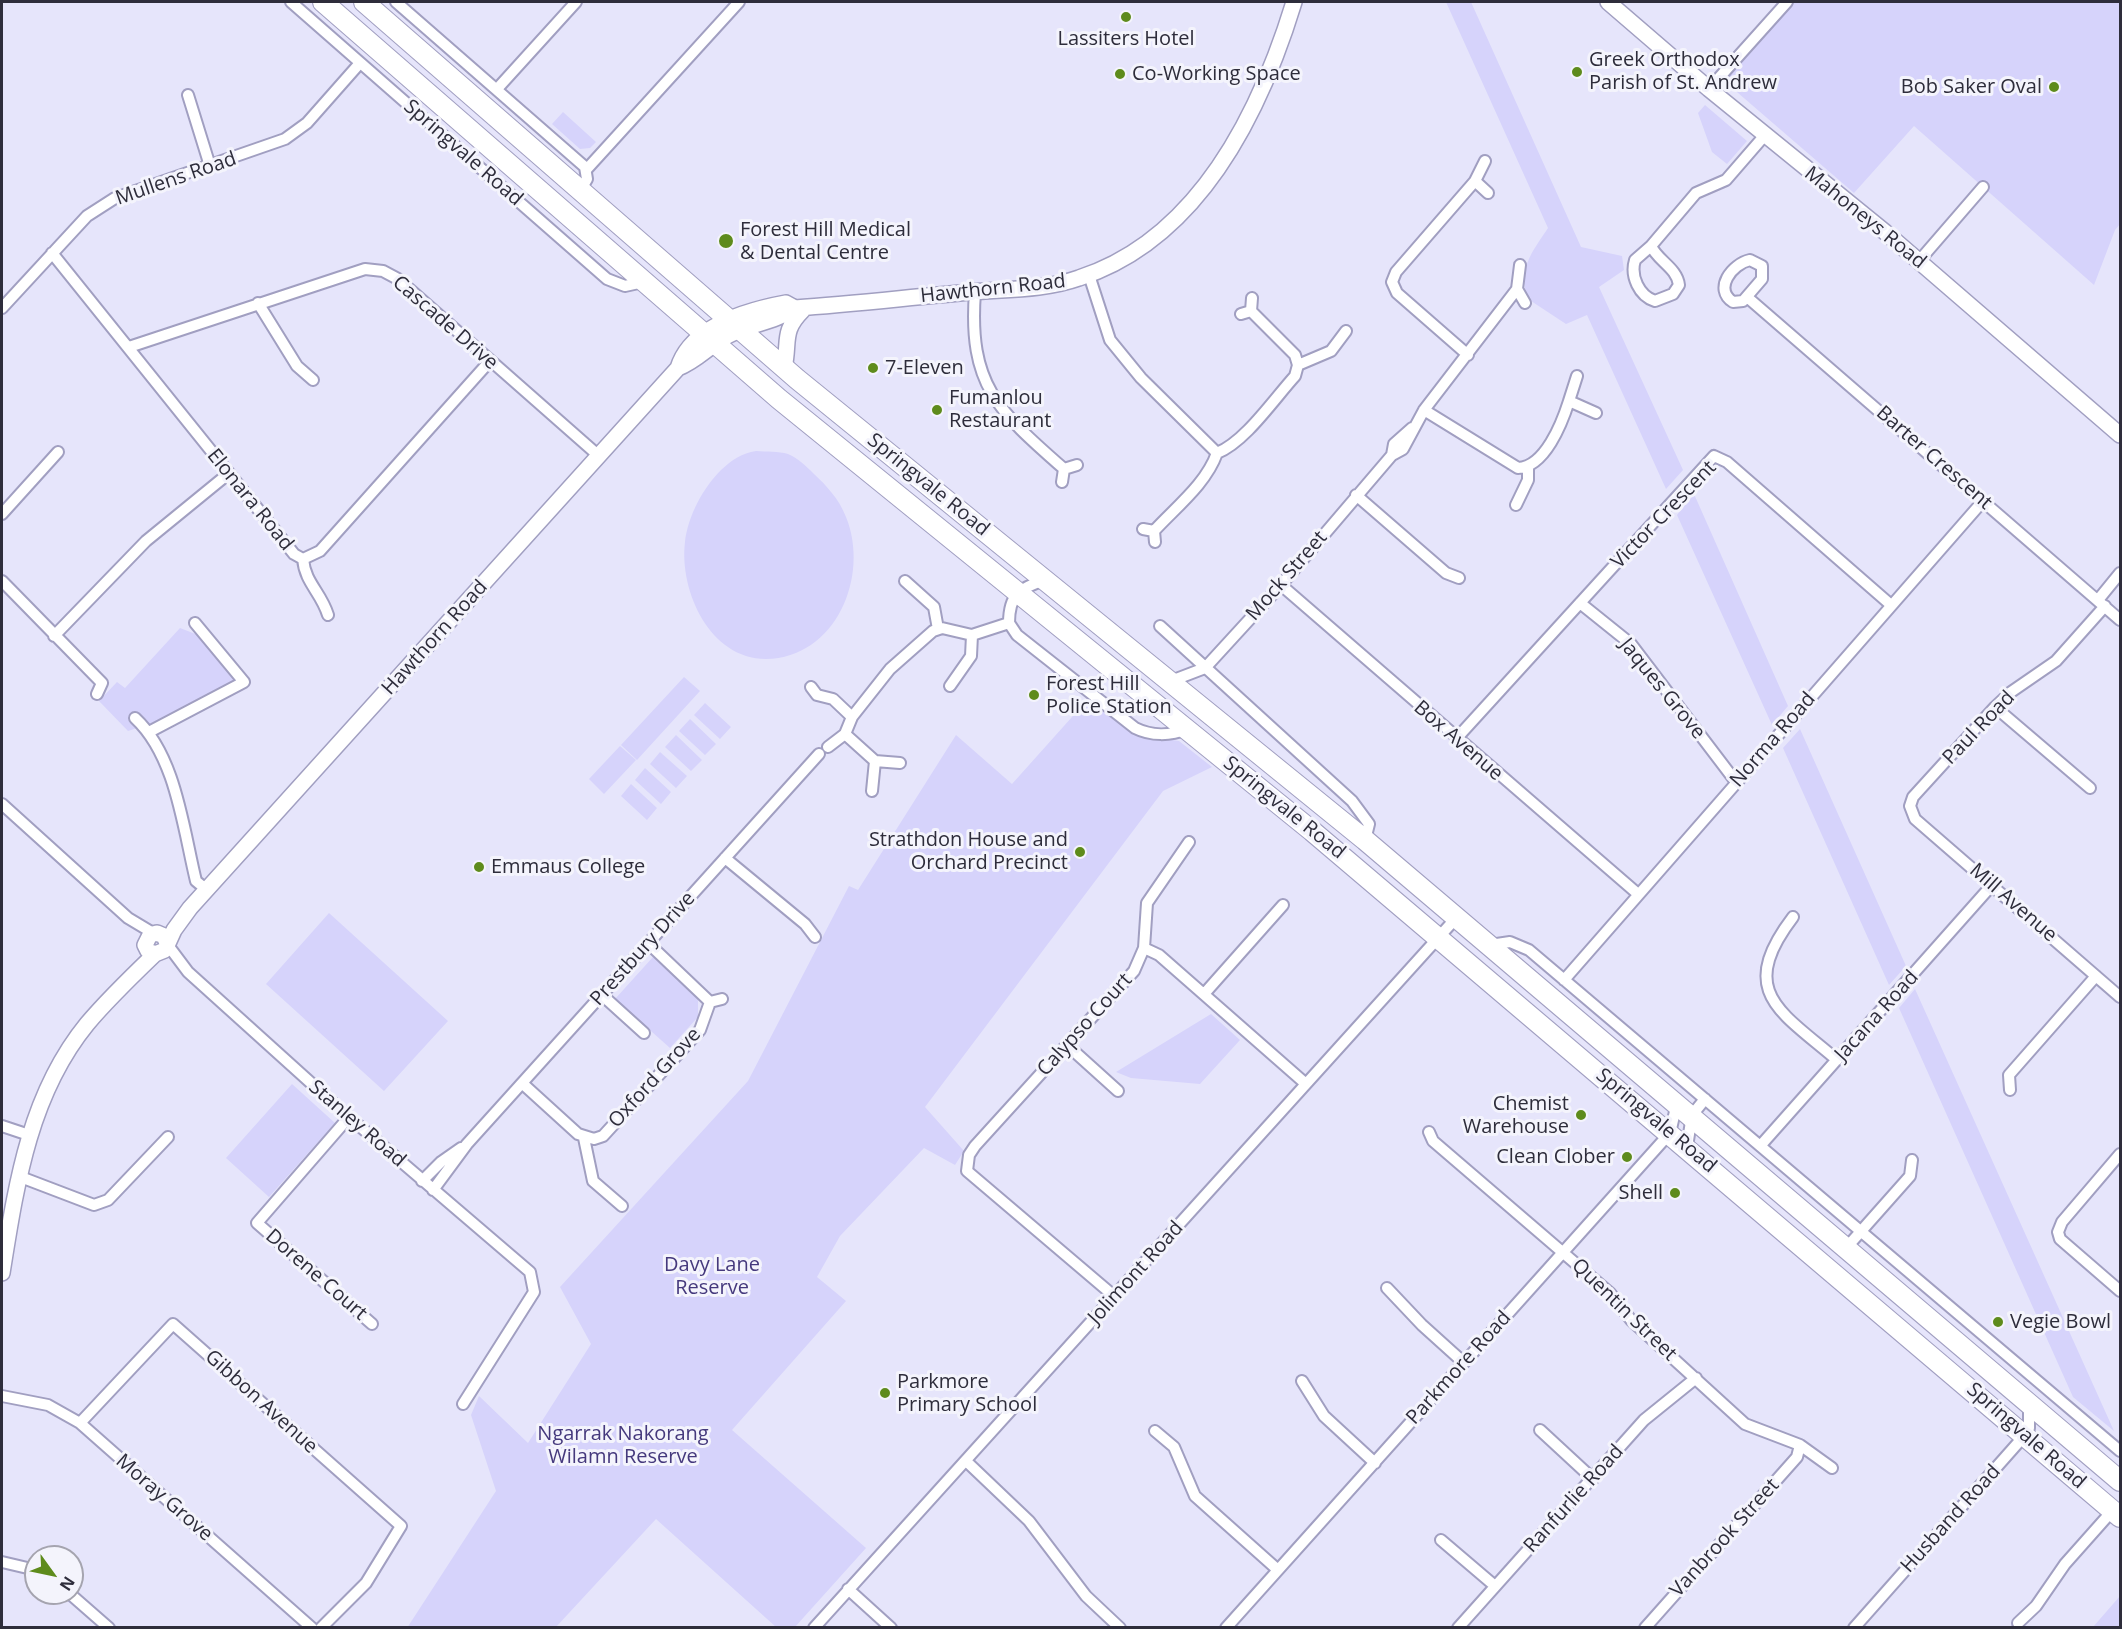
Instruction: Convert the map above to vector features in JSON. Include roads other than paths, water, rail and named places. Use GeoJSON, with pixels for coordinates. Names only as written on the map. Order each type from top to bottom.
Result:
{"type":"FeatureCollection","features":[{"type":"Feature","properties":{"kind":"highway","name":"Springvale Road"},"geometry":{"type":"LineString","coordinates":[[323,2],[815,429],[1187,729],[1439,937],[2117,1514]]}},
{"type":"Feature","properties":{"kind":"highway","name":"Springvale Road"},"geometry":{"type":"LineString","coordinates":[[364,2],[784,368],[1365,840],[1685,1108],[2121,1481]]}},
{"type":"Feature","properties":{"kind":"highway"},"geometry":{"type":"LineString","coordinates":[[2044,1452],[2040,1428],[2046,1417]]}},
{"type":"Feature","properties":{"kind":"main road","name":"Hawthorn Road"},"geometry":{"type":"LineString","coordinates":[[2,1273],[18,1176],[29,1135],[62,1064],[86,1025],[155,944],[207,890],[678,368],[688,364],[709,339],[733,325],[746,312],[786,303],[800,308],[1045,286],[1089,275],[1117,263],[1156,236],[1181,212],[1220,165],[1266,83],[1294,2]]}},
{"type":"Feature","properties":{"kind":"main road","name":"Mahoneys Road"},"geometry":{"type":"LineString","coordinates":[[1608,2],[1709,89],[1919,261],[2121,435]]}},
{"type":"Feature","properties":{"kind":"main road"},"geometry":{"type":"LineString","coordinates":[[784,368],[787,332],[800,308]]}},
{"type":"Feature","properties":{"kind":"street","name":"Springvale Road"},"geometry":{"type":"LineString","coordinates":[[291,2],[607,279],[625,286],[643,282]]}},
{"type":"Feature","properties":{"kind":"street"},"geometry":{"type":"LineString","coordinates":[[396,2],[586,170]]}},
{"type":"Feature","properties":{"kind":"street"},"geometry":{"type":"LineString","coordinates":[[497,89],[576,2]]}},
{"type":"Feature","properties":{"kind":"street"},"geometry":{"type":"LineString","coordinates":[[580,191],[585,183],[586,170],[739,2]]}},
{"type":"Feature","properties":{"kind":"street"},"geometry":{"type":"LineString","coordinates":[[1709,89],[1787,2]]}},
{"type":"Feature","properties":{"kind":"street","name":"Mullens Road"},"geometry":{"type":"LineString","coordinates":[[2,308],[87,216],[108,202],[271,147],[297,131],[360,63]]}},
{"type":"Feature","properties":{"kind":"street"},"geometry":{"type":"LineString","coordinates":[[188,95],[210,166]]}},
{"type":"Feature","properties":{"kind":"street"},"geometry":{"type":"LineString","coordinates":[[1651,246],[1655,255],[1678,276],[1679,285],[1673,294],[1655,301],[1642,292],[1633,268],[1635,260],[1651,246],[1696,193],[1726,180],[1765,135]]}},
{"type":"Feature","properties":{"kind":"street"},"geometry":{"type":"LineString","coordinates":[[1468,355],[1397,293],[1392,282],[1396,272],[1475,182],[1485,161]]}},
{"type":"Feature","properties":{"kind":"street"},"geometry":{"type":"LineString","coordinates":[[1475,182],[1488,193]]}},
{"type":"Feature","properties":{"kind":"street"},"geometry":{"type":"LineString","coordinates":[[1919,261],[1983,188]]}},
{"type":"Feature","properties":{"kind":"street","name":"Elonara Road"},"geometry":{"type":"LineString","coordinates":[[52,253],[228,474],[294,554],[303,559],[320,551],[489,362]]}},
{"type":"Feature","properties":{"kind":"street","name":"Mock Street"},"geometry":{"type":"LineString","coordinates":[[1171,681],[1205,668],[1281,585],[1392,455],[1394,444],[1412,428],[1517,289],[1520,265]]}},
{"type":"Feature","properties":{"kind":"street","name":"Cascade Drive"},"geometry":{"type":"LineString","coordinates":[[129,347],[365,269],[375,269],[398,279],[489,362],[599,456]]}},
{"type":"Feature","properties":{"kind":"street"},"geometry":{"type":"LineString","coordinates":[[1089,275],[1110,340],[1141,378],[1217,453]]}},
{"type":"Feature","properties":{"kind":"street"},"geometry":{"type":"LineString","coordinates":[[1517,289],[1525,303]]}},
{"type":"Feature","properties":{"kind":"street"},"geometry":{"type":"LineString","coordinates":[[975,292],[976,355],[989,389],[1008,419],[1064,469]]}},
{"type":"Feature","properties":{"kind":"street","name":"Barter Crescent"},"geometry":{"type":"LineString","coordinates":[[1747,297],[2121,620]]}},
{"type":"Feature","properties":{"kind":"street"},"geometry":{"type":"LineString","coordinates":[[1150,534],[1203,478],[1212,466],[1217,453],[1227,449],[1245,433],[1295,376],[1298,365],[1295,355],[1246,313],[1252,298]]}},
{"type":"Feature","properties":{"kind":"street"},"geometry":{"type":"LineString","coordinates":[[258,303],[297,366],[313,380]]}},
{"type":"Feature","properties":{"kind":"street"},"geometry":{"type":"LineString","coordinates":[[1298,365],[1331,351],[1346,331]]}},
{"type":"Feature","properties":{"kind":"street"},"geometry":{"type":"LineString","coordinates":[[1424,410],[1518,468],[1528,468],[1557,431],[1576,376]]}},
{"type":"Feature","properties":{"kind":"street"},"geometry":{"type":"LineString","coordinates":[[1569,401],[1596,413]]}},
{"type":"Feature","properties":{"kind":"street"},"geometry":{"type":"LineString","coordinates":[[2,513],[58,452]]}},
{"type":"Feature","properties":{"kind":"street","name":"Victor Crescent"},"geometry":{"type":"LineString","coordinates":[[1456,739],[1714,456],[1727,462],[1891,606]]}},
{"type":"Feature","properties":{"kind":"street"},"geometry":{"type":"LineString","coordinates":[[1064,469],[1077,465]]}},
{"type":"Feature","properties":{"kind":"street"},"geometry":{"type":"LineString","coordinates":[[1516,505],[1528,480],[1528,468]]}},
{"type":"Feature","properties":{"kind":"street"},"geometry":{"type":"LineString","coordinates":[[1062,482],[1064,469]]}},
{"type":"Feature","properties":{"kind":"street"},"geometry":{"type":"LineString","coordinates":[[54,636],[146,541],[228,474]]}},
{"type":"Feature","properties":{"kind":"street"},"geometry":{"type":"LineString","coordinates":[[1356,495],[1446,573],[1459,578]]}},
{"type":"Feature","properties":{"kind":"street","name":"Norma Road"},"geometry":{"type":"LineString","coordinates":[[1564,980],[1983,501]]}},
{"type":"Feature","properties":{"kind":"street"},"geometry":{"type":"LineString","coordinates":[[303,559],[304,575],[324,600],[328,615]]}},
{"type":"Feature","properties":{"kind":"street","name":"Paul Road"},"geometry":{"type":"LineString","coordinates":[[1910,806],[1913,797],[1995,707],[2011,692],[2056,661],[2121,573]]}},
{"type":"Feature","properties":{"kind":"street"},"geometry":{"type":"LineString","coordinates":[[1008,623],[1011,605],[1018,592],[1026,586],[1045,580]]}},
{"type":"Feature","properties":{"kind":"street"},"geometry":{"type":"LineString","coordinates":[[2,581],[102,683],[97,694]]}},
{"type":"Feature","properties":{"kind":"street"},"geometry":{"type":"LineString","coordinates":[[905,581],[934,607],[938,629]]}},
{"type":"Feature","properties":{"kind":"street","name":"Box Avenue"},"geometry":{"type":"LineString","coordinates":[[1281,585],[1456,739],[1638,894]]}},
{"type":"Feature","properties":{"kind":"street","name":"Jaques Grove"},"geometry":{"type":"LineString","coordinates":[[1580,603],[1631,644],[1736,782]]}},
{"type":"Feature","properties":{"kind":"street"},"geometry":{"type":"LineString","coordinates":[[195,623],[253,691]]}},
{"type":"Feature","properties":{"kind":"street"},"geometry":{"type":"LineString","coordinates":[[900,763],[875,761],[845,734],[852,717],[898,660],[938,629],[972,635],[1008,623]]}},
{"type":"Feature","properties":{"kind":"street"},"geometry":{"type":"LineString","coordinates":[[1008,623],[1023,640],[1135,728],[1153,734],[1175,734],[1187,729]]}},
{"type":"Feature","properties":{"kind":"street","name":"Springvale Road"},"geometry":{"type":"LineString","coordinates":[[1160,626],[1355,804],[1368,824],[1365,840]]}},
{"type":"Feature","properties":{"kind":"street"},"geometry":{"type":"LineString","coordinates":[[950,686],[971,656],[972,635]]}},
{"type":"Feature","properties":{"kind":"street"},"geometry":{"type":"LineString","coordinates":[[149,732],[244,682]]}},
{"type":"Feature","properties":{"kind":"street"},"geometry":{"type":"LineString","coordinates":[[811,687],[818,695],[833,699],[852,717]]}},
{"type":"Feature","properties":{"kind":"street"},"geometry":{"type":"LineString","coordinates":[[1995,707],[2090,788]]}},
{"type":"Feature","properties":{"kind":"street"},"geometry":{"type":"LineString","coordinates":[[135,718],[149,732],[166,761],[196,880],[207,890]]}},
{"type":"Feature","properties":{"kind":"street","name":"Prestbury Drive"},"geometry":{"type":"LineString","coordinates":[[432,1190],[467,1144],[648,943],[824,750],[845,734]]}},
{"type":"Feature","properties":{"kind":"street"},"geometry":{"type":"LineString","coordinates":[[872,791],[875,761]]}},
{"type":"Feature","properties":{"kind":"street","name":"Stanley Road"},"geometry":{"type":"LineString","coordinates":[[2,804],[349,1117],[530,1272],[534,1292],[462,1404]]}},
{"type":"Feature","properties":{"kind":"street","name":"Mill Avenue"},"geometry":{"type":"LineString","coordinates":[[1910,806],[1915,819],[2121,997]]}},
{"type":"Feature","properties":{"kind":"street","name":"Calypso Court"},"geometry":{"type":"LineString","coordinates":[[1114,1296],[975,1178],[968,1171],[969,1155],[1134,971],[1144,948],[1147,903],[1189,842]]}},
{"type":"Feature","properties":{"kind":"street"},"geometry":{"type":"LineString","coordinates":[[725,858],[805,924],[815,937]]}},
{"type":"Feature","properties":{"kind":"street","name":"Jacana Road"},"geometry":{"type":"LineString","coordinates":[[1761,1145],[1992,885]]}},
{"type":"Feature","properties":{"kind":"street"},"geometry":{"type":"LineString","coordinates":[[1204,994],[1283,905]]}},
{"type":"Feature","properties":{"kind":"street","name":"Jolimont Road"},"geometry":{"type":"LineString","coordinates":[[814,1628],[1457,917]]}},
{"type":"Feature","properties":{"kind":"street"},"geometry":{"type":"LineString","coordinates":[[1793,917],[1770,952],[1765,970],[1767,989],[1777,1008],[1837,1060]]}},
{"type":"Feature","properties":{"kind":"street"},"geometry":{"type":"LineString","coordinates":[[1490,945],[1505,941],[1521,946],[1564,980],[2121,1451]]}},
{"type":"Feature","properties":{"kind":"street"},"geometry":{"type":"LineString","coordinates":[[648,943],[710,1002],[722,999]]}},
{"type":"Feature","properties":{"kind":"street"},"geometry":{"type":"LineString","coordinates":[[1144,948],[1159,954],[1306,1084]]}},
{"type":"Feature","properties":{"kind":"street"},"geometry":{"type":"LineString","coordinates":[[2010,1090],[2009,1075],[2096,976]]}},
{"type":"Feature","properties":{"kind":"street"},"geometry":{"type":"LineString","coordinates":[[602,995],[644,1033]]}},
{"type":"Feature","properties":{"kind":"street","name":"Oxford Grove"},"geometry":{"type":"LineString","coordinates":[[523,1084],[584,1138],[594,1139],[603,1136],[700,1030],[710,1002]]}},
{"type":"Feature","properties":{"kind":"street"},"geometry":{"type":"LineString","coordinates":[[1067,1045],[1118,1091]]}},
{"type":"Feature","properties":{"kind":"street"},"geometry":{"type":"LineString","coordinates":[[1687,1147],[1685,1108],[1705,1099]]}},
{"type":"Feature","properties":{"kind":"street","name":"Parkmore Road"},"geometry":{"type":"LineString","coordinates":[[1226,1628],[1670,1133],[1685,1108]]}},
{"type":"Feature","properties":{"kind":"street","name":"Dorene Court"},"geometry":{"type":"LineString","coordinates":[[349,1117],[257,1222],[372,1324]]}},
{"type":"Feature","properties":{"kind":"street"},"geometry":{"type":"LineString","coordinates":[[2,1126],[29,1135]]}},
{"type":"Feature","properties":{"kind":"street","name":"Quentin Street"},"geometry":{"type":"LineString","coordinates":[[1429,1132],[1433,1140],[1610,1293],[1631,1320],[1745,1424],[1800,1445],[1832,1468]]}},
{"type":"Feature","properties":{"kind":"street"},"geometry":{"type":"LineString","coordinates":[[18,1176],[94,1204],[108,1200],[168,1137]]}},
{"type":"Feature","properties":{"kind":"street"},"geometry":{"type":"LineString","coordinates":[[584,1138],[593,1181],[622,1206]]}},
{"type":"Feature","properties":{"kind":"street","name":"Prestbury Drive"},"geometry":{"type":"LineString","coordinates":[[422,1181],[441,1162],[467,1144]]}},
{"type":"Feature","properties":{"kind":"street"},"geometry":{"type":"LineString","coordinates":[[2121,1154],[2062,1222],[2058,1232],[2060,1239],[2121,1291]]}},
{"type":"Feature","properties":{"kind":"street"},"geometry":{"type":"LineString","coordinates":[[1847,1247],[1910,1176],[1912,1160]]}},
{"type":"Feature","properties":{"kind":"street"},"geometry":{"type":"LineString","coordinates":[[1387,1288],[1422,1325],[1463,1362]]}},
{"type":"Feature","properties":{"kind":"street","name":"Gibbon Avenue"},"geometry":{"type":"LineString","coordinates":[[80,1423],[173,1324],[401,1527],[366,1583],[321,1628]]}},
{"type":"Feature","properties":{"kind":"street","name":"Ranfurlie Road"},"geometry":{"type":"LineString","coordinates":[[1458,1628],[1644,1420],[1696,1378]]}},
{"type":"Feature","properties":{"kind":"street"},"geometry":{"type":"LineString","coordinates":[[1302,1381],[1324,1416],[1375,1463]]}},
{"type":"Feature","properties":{"kind":"street","name":"Moray Grove"},"geometry":{"type":"LineString","coordinates":[[2,1396],[48,1405],[80,1423],[312,1628]]}},
{"type":"Feature","properties":{"kind":"street"},"geometry":{"type":"LineString","coordinates":[[2025,1436],[2029,1428],[2029,1403]]}},
{"type":"Feature","properties":{"kind":"street"},"geometry":{"type":"LineString","coordinates":[[1540,1430],[1593,1479]]}},
{"type":"Feature","properties":{"kind":"street"},"geometry":{"type":"LineString","coordinates":[[1155,1431],[1174,1447],[1195,1496],[1278,1570]]}},
{"type":"Feature","properties":{"kind":"street","name":"Husband Road"},"geometry":{"type":"LineString","coordinates":[[1854,1628],[2025,1436]]}},
{"type":"Feature","properties":{"kind":"street","name":"Vanbrook Street"},"geometry":{"type":"LineString","coordinates":[[1645,1628],[1797,1457],[1800,1445]]}},
{"type":"Feature","properties":{"kind":"street"},"geometry":{"type":"LineString","coordinates":[[966,1461],[1029,1521],[1086,1596],[1120,1628]]}},
{"type":"Feature","properties":{"kind":"street"},"geometry":{"type":"LineString","coordinates":[[2018,1623],[2036,1606],[2065,1564],[2117,1514]]}},
{"type":"Feature","properties":{"kind":"street"},"geometry":{"type":"LineString","coordinates":[[1441,1540],[1496,1586]]}},
{"type":"Feature","properties":{"kind":"street"},"geometry":{"type":"LineString","coordinates":[[2,1562],[24,1567]]}},
{"type":"Feature","properties":{"kind":"street"},"geometry":{"type":"LineString","coordinates":[[848,1589],[891,1628]]}},
{"type":"Feature","properties":{"kind":"street"},"geometry":{"type":"LineString","coordinates":[[83,1605],[109,1628]]}},
{"type":"Feature","properties":{"kind":"place","name":"Lassiters Hotel"},"geometry":{"type":"Point","coordinates":[1126,17]}},
{"type":"Feature","properties":{"kind":"place","name":"Greek Orthodox Parish of St. Andrew"},"geometry":{"type":"Point","coordinates":[1577,72]}},
{"type":"Feature","properties":{"kind":"place","name":"Co-Working Space"},"geometry":{"type":"Point","coordinates":[1120,74]}},
{"type":"Feature","properties":{"kind":"place","name":"Bob Saker Oval"},"geometry":{"type":"Point","coordinates":[2054,87]}},
{"type":"Feature","properties":{"kind":"place","name":"Forest Hill Medical & Dental Centre"},"geometry":{"type":"Point","coordinates":[726,241]}},
{"type":"Feature","properties":{"kind":"place","name":"7-Eleven"},"geometry":{"type":"Point","coordinates":[873,368]}},
{"type":"Feature","properties":{"kind":"place","name":"Fumanlou Restaurant"},"geometry":{"type":"Point","coordinates":[937,410]}},
{"type":"Feature","properties":{"kind":"place","name":"Forest Hill Police Station"},"geometry":{"type":"Point","coordinates":[1034,695]}},
{"type":"Feature","properties":{"kind":"place","name":"Strathdon House and Orchard Precinct"},"geometry":{"type":"Point","coordinates":[1080,852]}},
{"type":"Feature","properties":{"kind":"place","name":"Emmaus College"},"geometry":{"type":"Point","coordinates":[479,867]}},
{"type":"Feature","properties":{"kind":"place","name":"Chemist Warehouse"},"geometry":{"type":"Point","coordinates":[1581,1115]}},
{"type":"Feature","properties":{"kind":"place","name":"Clean Clober"},"geometry":{"type":"Point","coordinates":[1627,1157]}},
{"type":"Feature","properties":{"kind":"place","name":"Shell"},"geometry":{"type":"Point","coordinates":[1675,1193]}},
{"type":"Feature","properties":{"kind":"place","name":"Vegie Bowl"},"geometry":{"type":"Point","coordinates":[1998,1322]}},
{"type":"Feature","properties":{"kind":"place","name":"Parkmore Primary School"},"geometry":{"type":"Point","coordinates":[885,1393]}},
{"type":"Feature","properties":{"kind":"park label","name":"Davy Lane Reserve"},"geometry":{"type":"Point","coordinates":[712,1276]}},
{"type":"Feature","properties":{"kind":"park label","name":"Ngarrak Nakorang Wilamn Reserve"},"geometry":{"type":"Point","coordinates":[623,1446]}}]}
